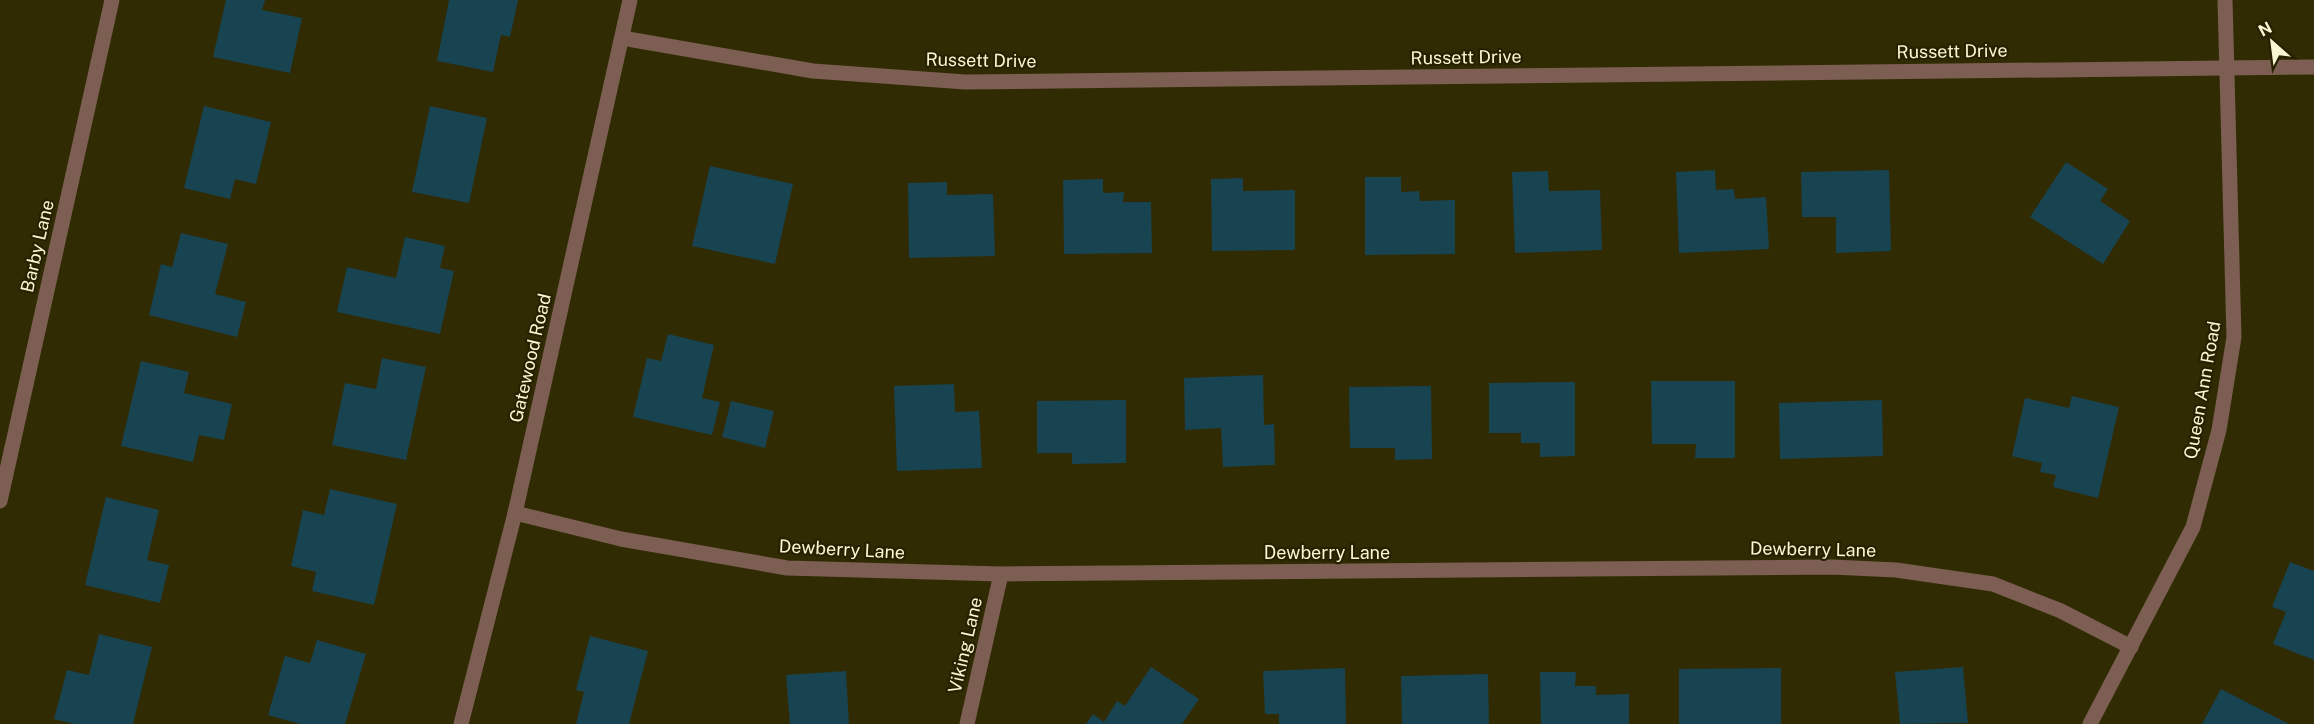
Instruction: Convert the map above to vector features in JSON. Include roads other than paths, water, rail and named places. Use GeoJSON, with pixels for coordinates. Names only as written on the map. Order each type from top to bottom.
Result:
{"type":"FeatureCollection","features":[{"type":"Feature","properties":{"kind":"street","name":"Barby Lane"},"geometry":{"type":"LineString","coordinates":[[0,501],[112,0]]}},
{"type":"Feature","properties":{"kind":"street","name":"Gatewood Road"},"geometry":{"type":"LineString","coordinates":[[461,724],[515,513],[630,0]]}},
{"type":"Feature","properties":{"kind":"street","name":"Queen Ann Road"},"geometry":{"type":"LineString","coordinates":[[2090,724],[2193,527],[2219,430],[2234,337],[2228,68],[2224,0]]}},
{"type":"Feature","properties":{"kind":"street","name":"Russett Drive"},"geometry":{"type":"LineString","coordinates":[[622,38],[813,70],[965,82],[2314,67]]}},
{"type":"Feature","properties":{"kind":"street","name":"Dewberry Lane"},"geometry":{"type":"LineString","coordinates":[[515,513],[621,539],[787,568],[1000,574],[1832,567],[1896,570],[1993,584],[2061,611],[2131,647]]}},
{"type":"Feature","properties":{"kind":"street","name":"Viking Lane"},"geometry":{"type":"LineString","coordinates":[[967,724],[1000,574]]}}]}
